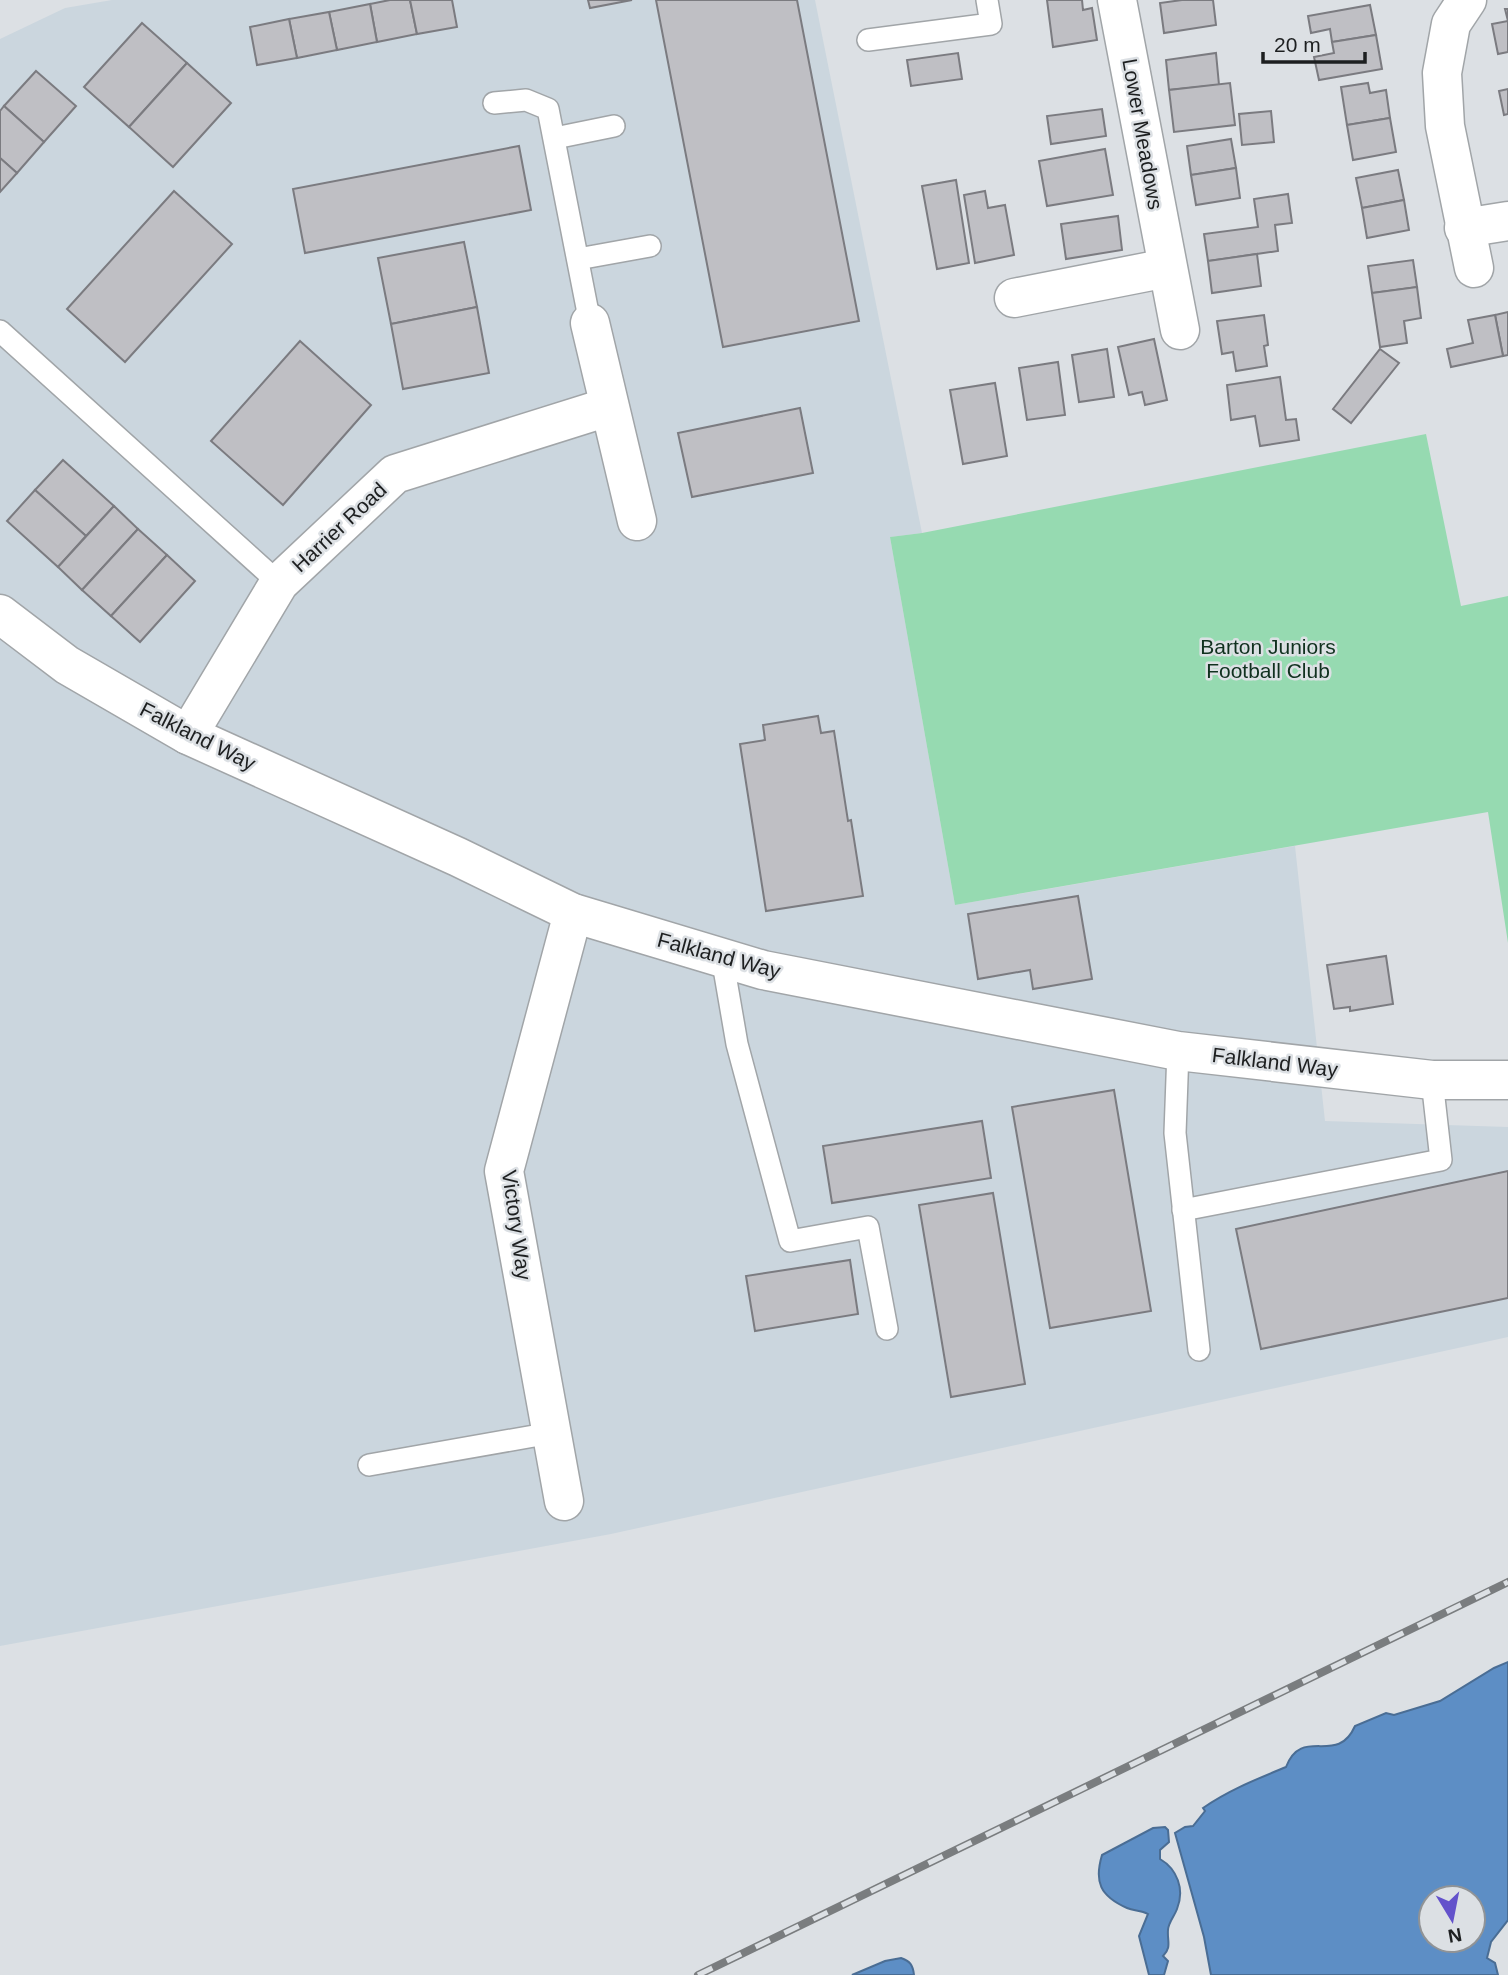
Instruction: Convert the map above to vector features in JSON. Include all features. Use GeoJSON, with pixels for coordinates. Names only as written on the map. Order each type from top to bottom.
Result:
{"type":"FeatureCollection","features":[{"type":"Feature","properties":{"kind":"street","name":"Lower Meadows"},"geometry":{"type":"LineString","coordinates":[[1117,0],[1180,330]]}},
{"type":"Feature","properties":{"kind":"street"},"geometry":{"type":"LineString","coordinates":[[1467,0],[1451,24],[1443,73],[1445,126],[1474,268]]}},
{"type":"Feature","properties":{"kind":"street"},"geometry":{"type":"LineString","coordinates":[[1464,228],[1508,221]]}},
{"type":"Feature","properties":{"kind":"street"},"geometry":{"type":"LineString","coordinates":[[1014,298],[1167,268]]}},
{"type":"Feature","properties":{"kind":"street"},"geometry":{"type":"LineString","coordinates":[[590,323],[637,521]]}},
{"type":"Feature","properties":{"kind":"street","name":"Harrier Road"},"geometry":{"type":"LineString","coordinates":[[188,735],[279,583],[395,474],[608,407]]}},
{"type":"Feature","properties":{"kind":"street","name":"Falkland Way"},"geometry":{"type":"LineString","coordinates":[[0,614],[67,665],[188,735],[458,857],[573,914],[763,970],[1178,1051],[1432,1080],[1508,1080]]}},
{"type":"Feature","properties":{"kind":"street","name":"Victory Way"},"geometry":{"type":"LineString","coordinates":[[564,1501],[505,1171],[573,914]]}},
{"type":"Feature","properties":{"kind":"lane"},"geometry":{"type":"LineString","coordinates":[[868,40],[990,24],[987,0]]}},
{"type":"Feature","properties":{"kind":"lane"},"geometry":{"type":"LineString","coordinates":[[494,103],[526,100],[548,109],[590,323]]}},
{"type":"Feature","properties":{"kind":"lane"},"geometry":{"type":"LineString","coordinates":[[555,138],[614,126]]}},
{"type":"Feature","properties":{"kind":"lane"},"geometry":{"type":"LineString","coordinates":[[578,259],[650,246]]}},
{"type":"Feature","properties":{"kind":"lane"},"geometry":{"type":"LineString","coordinates":[[0,331],[279,583]]}},
{"type":"Feature","properties":{"kind":"lane"},"geometry":{"type":"LineString","coordinates":[[722,957],[737,1044],[790,1241],[868,1227],[887,1329]]}},
{"type":"Feature","properties":{"kind":"lane"},"geometry":{"type":"LineString","coordinates":[[1178,1051],[1175,1133],[1199,1350]]}},
{"type":"Feature","properties":{"kind":"lane"},"geometry":{"type":"LineString","coordinates":[[1184,1210],[1441,1160],[1432,1080]]}},
{"type":"Feature","properties":{"kind":"lane"},"geometry":{"type":"LineString","coordinates":[[369,1465],[551,1433]]}},
{"type":"Feature","properties":{"kind":"shaded area"},"geometry":{"type":"Polygon","coordinates":[[[112,0],[815,0],[922,533],[890,537],[955,905],[1295,846],[1325,1121],[1508,1127],[1508,1337],[611,1534],[0,1646],[0,39],[65,8],[112,0]]]}},
{"type":"Feature","properties":{"kind":"green space","name":"Barton Juniors Football Club"},"geometry":{"type":"Polygon","coordinates":[[[1426,434],[1461,606],[1508,596],[1508,943],[1488,812],[955,905],[890,537],[922,533],[1426,434]]]}},
{"type":"Feature","properties":{"kind":"water"},"geometry":{"type":"Polygon","coordinates":[[[1508,1662],[1508,1920],[1491,1942],[1487,1958],[1495,1963],[1498,1975],[1211,1975],[1204,1937],[1175,1833],[1193,1826],[1205,1811],[1203,1808],[1213,1802],[1243,1785],[1286,1767],[1293,1755],[1301,1749],[1339,1744],[1348,1738],[1355,1726],[1386,1713],[1394,1715],[1440,1701],[1508,1662]]]}},
{"type":"Feature","properties":{"kind":"water"},"geometry":{"type":"Polygon","coordinates":[[[1165,1827],[1168,1830],[1169,1842],[1160,1850],[1160,1859],[1175,1874],[1180,1894],[1177,1909],[1168,1927],[1168,1947],[1163,1956],[1168,1961],[1164,1975],[1149,1975],[1139,1936],[1148,1914],[1127,1908],[1105,1893],[1101,1887],[1099,1873],[1102,1855],[1153,1828],[1165,1827]]]}},
{"type":"Feature","properties":{"kind":"water"},"geometry":{"type":"Polygon","coordinates":[[[901,1958],[911,1964],[914,1975],[852,1975],[885,1961],[901,1958]]]}},
{"type":"Feature","properties":{"kind":"building"},"geometry":{"type":"Polygon","coordinates":[[[410,0],[417,34],[377,42],[370,4],[410,0]]]}},
{"type":"Feature","properties":{"kind":"building"},"geometry":{"type":"Polygon","coordinates":[[[410,0],[452,0],[457,27],[417,34],[410,0]]]}},
{"type":"Feature","properties":{"kind":"building"},"geometry":{"type":"Polygon","coordinates":[[[588,0],[632,0],[590,8],[588,0]]]}},
{"type":"Feature","properties":{"kind":"building"},"geometry":{"type":"Polygon","coordinates":[[[656,0],[797,0],[859,321],[723,347],[656,0]]]}},
{"type":"Feature","properties":{"kind":"building"},"geometry":{"type":"Polygon","coordinates":[[[1047,0],[1082,0],[1083,10],[1092,8],[1097,40],[1053,47],[1047,0]]]}},
{"type":"Feature","properties":{"kind":"building"},"geometry":{"type":"Polygon","coordinates":[[[1213,0],[1216,25],[1164,33],[1160,3],[1213,0]]]}},
{"type":"Feature","properties":{"kind":"building"},"geometry":{"type":"Polygon","coordinates":[[[370,4],[377,42],[337,50],[329,12],[370,4]]]}},
{"type":"Feature","properties":{"kind":"building"},"geometry":{"type":"Polygon","coordinates":[[[1370,5],[1376,35],[1332,42],[1330,29],[1311,33],[1308,16],[1370,5]]]}},
{"type":"Feature","properties":{"kind":"building"},"geometry":{"type":"Polygon","coordinates":[[[329,12],[337,50],[297,58],[289,19],[329,12]]]}},
{"type":"Feature","properties":{"kind":"building"},"geometry":{"type":"Polygon","coordinates":[[[289,19],[297,58],[257,65],[250,27],[289,19]]]}},
{"type":"Feature","properties":{"kind":"building"},"geometry":{"type":"Polygon","coordinates":[[[1508,21],[1508,52],[1498,54],[1492,24],[1508,21]]]}},
{"type":"Feature","properties":{"kind":"building"},"geometry":{"type":"Polygon","coordinates":[[[142,23],[187,63],[129,127],[84,87],[142,23]]]}},
{"type":"Feature","properties":{"kind":"building"},"geometry":{"type":"Polygon","coordinates":[[[1376,35],[1382,69],[1319,80],[1314,57],[1334,53],[1332,42],[1376,35]]]}},
{"type":"Feature","properties":{"kind":"building"},"geometry":{"type":"Polygon","coordinates":[[[958,53],[962,79],[911,86],[907,60],[958,53]]]}},
{"type":"Feature","properties":{"kind":"building"},"geometry":{"type":"Polygon","coordinates":[[[1216,53],[1219,85],[1169,90],[1166,60],[1216,53]]]}},
{"type":"Feature","properties":{"kind":"building"},"geometry":{"type":"Polygon","coordinates":[[[187,63],[231,103],[173,167],[129,127],[187,63]]]}},
{"type":"Feature","properties":{"kind":"building"},"geometry":{"type":"Polygon","coordinates":[[[36,71],[76,106],[44,142],[4,106],[36,71]]]}},
{"type":"Feature","properties":{"kind":"building"},"geometry":{"type":"Polygon","coordinates":[[[1230,83],[1235,125],[1174,132],[1169,90],[1230,83]]]}},
{"type":"Feature","properties":{"kind":"building"},"geometry":{"type":"Polygon","coordinates":[[[1368,83],[1370,93],[1386,90],[1390,118],[1347,125],[1341,87],[1368,83]]]}},
{"type":"Feature","properties":{"kind":"building"},"geometry":{"type":"Polygon","coordinates":[[[1508,89],[1508,114],[1504,115],[1499,91],[1508,89]]]}},
{"type":"Feature","properties":{"kind":"building"},"geometry":{"type":"Polygon","coordinates":[[[4,106],[44,142],[17,173],[0,158],[0,111],[4,106]]]}},
{"type":"Feature","properties":{"kind":"building"},"geometry":{"type":"Polygon","coordinates":[[[1102,109],[1106,136],[1051,144],[1047,116],[1102,109]]]}},
{"type":"Feature","properties":{"kind":"building"},"geometry":{"type":"Polygon","coordinates":[[[1271,111],[1274,142],[1242,145],[1239,114],[1271,111]]]}},
{"type":"Feature","properties":{"kind":"building"},"geometry":{"type":"Polygon","coordinates":[[[1390,118],[1396,152],[1353,160],[1347,125],[1390,118]]]}},
{"type":"Feature","properties":{"kind":"building"},"geometry":{"type":"Polygon","coordinates":[[[1231,139],[1236,168],[1191,175],[1187,146],[1231,139]]]}},
{"type":"Feature","properties":{"kind":"building"},"geometry":{"type":"Polygon","coordinates":[[[519,146],[531,210],[305,253],[293,189],[519,146]]]}},
{"type":"Feature","properties":{"kind":"building"},"geometry":{"type":"Polygon","coordinates":[[[1105,149],[1113,195],[1047,206],[1039,161],[1105,149]]]}},
{"type":"Feature","properties":{"kind":"building"},"geometry":{"type":"Polygon","coordinates":[[[0,158],[17,173],[0,192],[0,158]]]}},
{"type":"Feature","properties":{"kind":"building"},"geometry":{"type":"Polygon","coordinates":[[[1236,168],[1240,198],[1196,205],[1191,175],[1236,168]]]}},
{"type":"Feature","properties":{"kind":"building"},"geometry":{"type":"Polygon","coordinates":[[[1398,170],[1404,200],[1362,208],[1356,178],[1398,170]]]}},
{"type":"Feature","properties":{"kind":"building"},"geometry":{"type":"Polygon","coordinates":[[[956,180],[969,263],[937,269],[922,186],[956,180]]]}},
{"type":"Feature","properties":{"kind":"building"},"geometry":{"type":"Polygon","coordinates":[[[174,191],[232,244],[125,362],[67,309],[174,191]]]}},
{"type":"Feature","properties":{"kind":"building"},"geometry":{"type":"Polygon","coordinates":[[[985,191],[988,208],[1005,205],[1014,255],[975,263],[964,195],[985,191]]]}},
{"type":"Feature","properties":{"kind":"building"},"geometry":{"type":"Polygon","coordinates":[[[1288,194],[1292,223],[1275,225],[1278,251],[1208,261],[1204,234],[1258,227],[1254,199],[1288,194]]]}},
{"type":"Feature","properties":{"kind":"building"},"geometry":{"type":"Polygon","coordinates":[[[1404,200],[1409,230],[1367,238],[1362,208],[1404,200]]]}},
{"type":"Feature","properties":{"kind":"building"},"geometry":{"type":"Polygon","coordinates":[[[1118,216],[1122,250],[1066,259],[1061,224],[1118,216]]]}},
{"type":"Feature","properties":{"kind":"building"},"geometry":{"type":"Polygon","coordinates":[[[464,242],[477,307],[391,324],[378,258],[464,242]]]}},
{"type":"Feature","properties":{"kind":"building"},"geometry":{"type":"Polygon","coordinates":[[[1257,254],[1261,286],[1212,293],[1208,261],[1257,254]]]}},
{"type":"Feature","properties":{"kind":"building"},"geometry":{"type":"Polygon","coordinates":[[[1413,260],[1417,287],[1372,293],[1368,266],[1413,260]]]}},
{"type":"Feature","properties":{"kind":"building"},"geometry":{"type":"Polygon","coordinates":[[[1417,287],[1421,318],[1404,321],[1407,343],[1380,347],[1372,293],[1417,287]]]}},
{"type":"Feature","properties":{"kind":"building"},"geometry":{"type":"Polygon","coordinates":[[[477,307],[489,373],[403,389],[391,324],[477,307]]]}},
{"type":"Feature","properties":{"kind":"building"},"geometry":{"type":"Polygon","coordinates":[[[1508,312],[1508,355],[1503,356],[1495,315],[1508,312]]]}},
{"type":"Feature","properties":{"kind":"building"},"geometry":{"type":"Polygon","coordinates":[[[1264,315],[1268,345],[1264,346],[1267,366],[1236,371],[1233,352],[1222,354],[1217,321],[1264,315]]]}},
{"type":"Feature","properties":{"kind":"building"},"geometry":{"type":"Polygon","coordinates":[[[1495,315],[1503,356],[1451,367],[1447,349],[1473,343],[1468,320],[1495,315]]]}},
{"type":"Feature","properties":{"kind":"building"},"geometry":{"type":"Polygon","coordinates":[[[1154,339],[1167,400],[1145,405],[1142,392],[1129,395],[1118,347],[1154,339]]]}},
{"type":"Feature","properties":{"kind":"building"},"geometry":{"type":"Polygon","coordinates":[[[300,341],[371,405],[283,505],[211,441],[300,341]]]}},
{"type":"Feature","properties":{"kind":"building"},"geometry":{"type":"Polygon","coordinates":[[[1107,349],[1114,397],[1079,402],[1072,355],[1107,349]]]}},
{"type":"Feature","properties":{"kind":"building"},"geometry":{"type":"Polygon","coordinates":[[[1380,349],[1399,363],[1351,423],[1333,409],[1380,349]]]}},
{"type":"Feature","properties":{"kind":"building"},"geometry":{"type":"Polygon","coordinates":[[[1058,362],[1065,415],[1027,420],[1019,368],[1058,362]]]}},
{"type":"Feature","properties":{"kind":"building"},"geometry":{"type":"Polygon","coordinates":[[[1280,377],[1286,420],[1296,419],[1299,440],[1260,446],[1255,416],[1231,420],[1227,385],[1280,377]]]}},
{"type":"Feature","properties":{"kind":"building"},"geometry":{"type":"Polygon","coordinates":[[[995,383],[1007,456],[963,464],[950,390],[995,383]]]}},
{"type":"Feature","properties":{"kind":"building"},"geometry":{"type":"Polygon","coordinates":[[[800,408],[813,473],[692,497],[678,433],[800,408]]]}},
{"type":"Feature","properties":{"kind":"building"},"geometry":{"type":"Polygon","coordinates":[[[63,460],[114,506],[86,536],[35,490],[63,460]]]}},
{"type":"Feature","properties":{"kind":"building"},"geometry":{"type":"Polygon","coordinates":[[[35,490],[86,536],[58,567],[7,521],[35,490]]]}},
{"type":"Feature","properties":{"kind":"building"},"geometry":{"type":"Polygon","coordinates":[[[114,506],[138,529],[82,590],[58,567],[114,506]]]}},
{"type":"Feature","properties":{"kind":"building"},"geometry":{"type":"Polygon","coordinates":[[[138,529],[167,555],[111,616],[82,590],[138,529]]]}},
{"type":"Feature","properties":{"kind":"building"},"geometry":{"type":"Polygon","coordinates":[[[167,555],[195,581],[140,642],[111,616],[167,555]]]}},
{"type":"Feature","properties":{"kind":"building"},"geometry":{"type":"Polygon","coordinates":[[[818,716],[821,733],[834,731],[863,896],[766,911],[740,744],[765,740],[763,725],[818,716]]]}},
{"type":"Feature","properties":{"kind":"building"},"geometry":{"type":"Polygon","coordinates":[[[1078,896],[1092,979],[1033,989],[1030,970],[978,979],[968,914],[1078,896]]]}},
{"type":"Feature","properties":{"kind":"building"},"geometry":{"type":"Polygon","coordinates":[[[1386,956],[1393,1004],[1350,1011],[1350,1007],[1334,1009],[1327,965],[1386,956]]]}},
{"type":"Feature","properties":{"kind":"building"},"geometry":{"type":"Polygon","coordinates":[[[1114,1090],[1151,1311],[1050,1328],[1012,1107],[1114,1090]]]}},
{"type":"Feature","properties":{"kind":"building"},"geometry":{"type":"Polygon","coordinates":[[[982,1121],[991,1178],[832,1203],[823,1146],[982,1121]]]}},
{"type":"Feature","properties":{"kind":"building"},"geometry":{"type":"Polygon","coordinates":[[[1508,1171],[1508,1298],[1261,1349],[1236,1229],[1508,1171]]]}},
{"type":"Feature","properties":{"kind":"building"},"geometry":{"type":"Polygon","coordinates":[[[993,1193],[1025,1384],[951,1397],[919,1205],[993,1193]]]}},
{"type":"Feature","properties":{"kind":"building"},"geometry":{"type":"Polygon","coordinates":[[[850,1260],[858,1314],[755,1331],[746,1276],[850,1260]]]}},
{"type":"Feature","properties":{"kind":"railway"},"geometry":{"type":"LineString","coordinates":[[698,1975],[1508,1582]]}}]}
